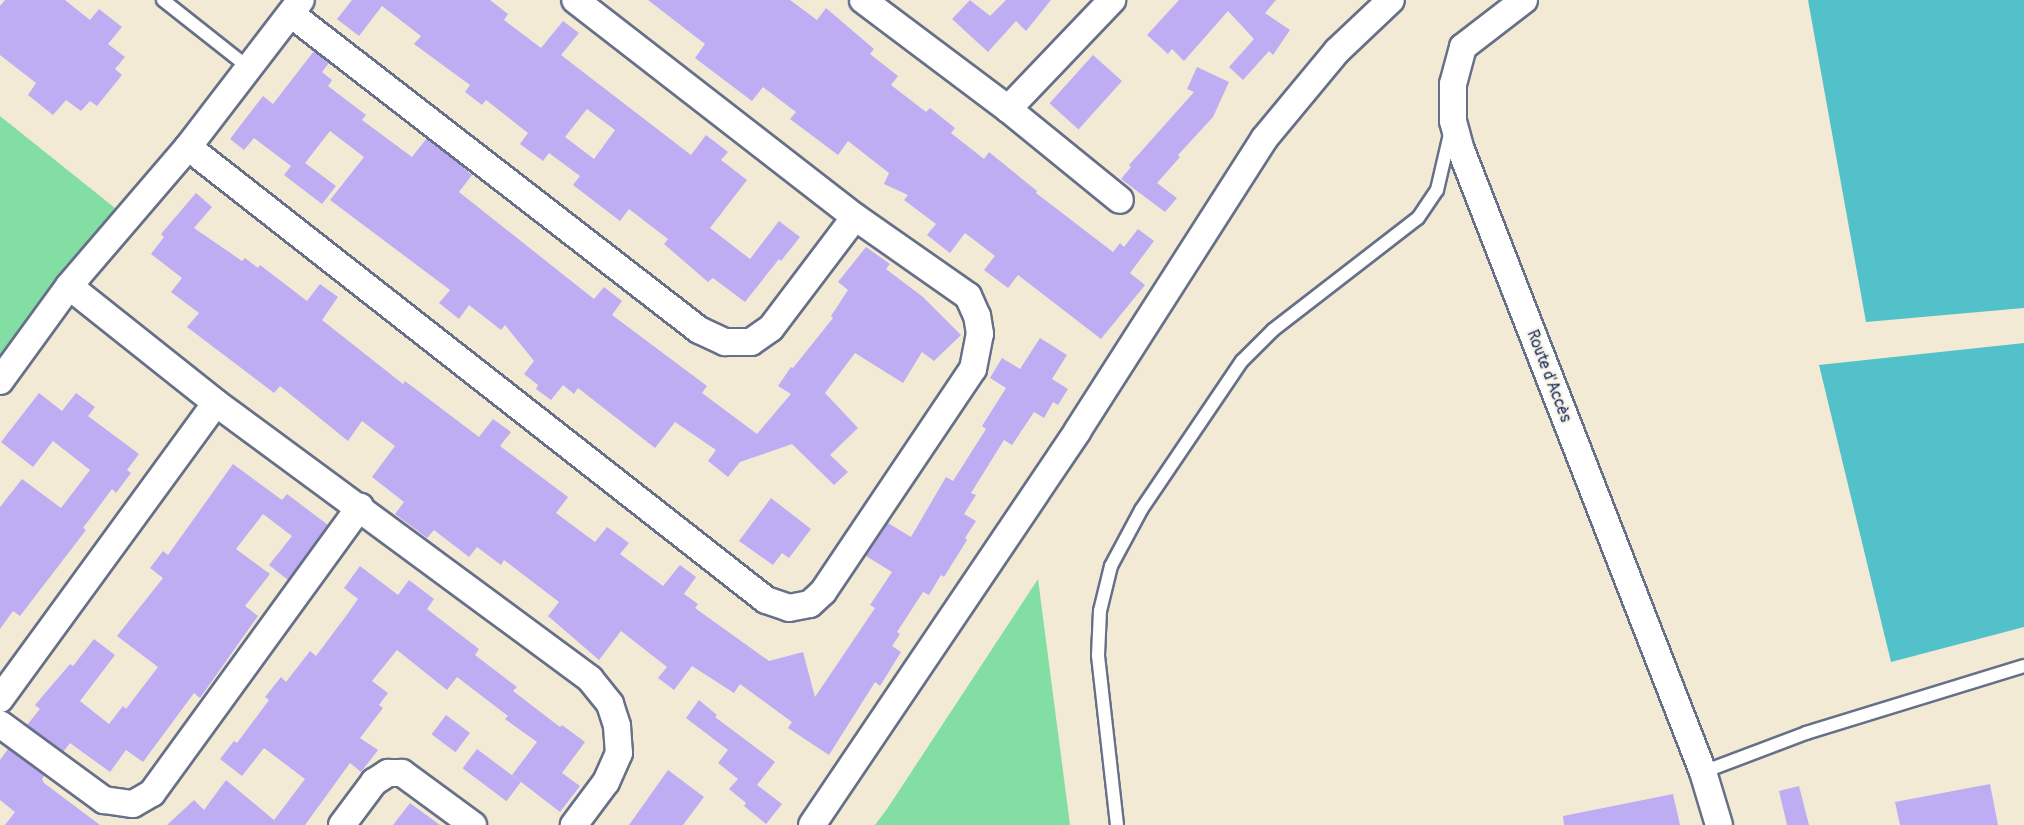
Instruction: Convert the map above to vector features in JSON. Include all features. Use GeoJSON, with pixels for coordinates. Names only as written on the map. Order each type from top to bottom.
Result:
{"type":"FeatureCollection","features":[{"type":"Feature","properties":{"kind":"street"},"geometry":{"type":"LineString","coordinates":[[188,147],[766,600],[789,608],[810,604],[823,592],[973,369],[980,334],[977,316],[968,296],[855,217],[575,0]]}},
{"type":"Feature","properties":{"kind":"street"},"geometry":{"type":"LineString","coordinates":[[863,0],[1008,109],[1120,200]]}},
{"type":"Feature","properties":{"kind":"street"},"geometry":{"type":"LineString","coordinates":[[1008,109],[1112,0]]}},
{"type":"Feature","properties":{"kind":"street"},"geometry":{"type":"LineString","coordinates":[[812,825],[1078,430],[1264,139],[1337,51],[1391,0]]}},
{"type":"Feature","properties":{"kind":"street","name":"Route d'Accès"},"geometry":{"type":"LineString","coordinates":[[1524,0],[1463,48],[1453,84],[1453,121],[1461,150],[1703,772],[1719,825]]}},
{"type":"Feature","properties":{"kind":"street"},"geometry":{"type":"LineString","coordinates":[[0,381],[69,286],[188,147],[296,7],[699,330],[725,342],[751,342],[771,328],[855,217]]}},
{"type":"Feature","properties":{"kind":"street"},"geometry":{"type":"LineString","coordinates":[[69,286],[216,403],[360,507],[590,679],[610,704],[618,726],[619,753],[606,782],[574,825]]}},
{"type":"Feature","properties":{"kind":"street"},"geometry":{"type":"LineString","coordinates":[[0,699],[216,403]]}},
{"type":"Feature","properties":{"kind":"street"},"geometry":{"type":"LineString","coordinates":[[0,724],[104,800],[133,804],[152,793],[360,507]]}},
{"type":"Feature","properties":{"kind":"street"},"geometry":{"type":"LineString","coordinates":[[342,825],[374,782],[388,773],[402,773],[473,825]]}},
{"type":"Feature","properties":{"kind":"lane"},"geometry":{"type":"LineString","coordinates":[[164,0],[249,68]]}},
{"type":"Feature","properties":{"kind":"lane"},"geometry":{"type":"LineString","coordinates":[[1117,825],[1098,655],[1100,611],[1111,566],[1141,510],[1242,361],[1274,330],[1418,218],[1437,190],[1453,121]]}},
{"type":"Feature","properties":{"kind":"lane"},"geometry":{"type":"LineString","coordinates":[[1703,772],[1806,733],[2024,666]]}},
{"type":"Feature","properties":{"kind":"green space"},"geometry":{"type":"Polygon","coordinates":[[[0,116],[120,212],[0,370],[0,116]]]}},
{"type":"Feature","properties":{"kind":"green space"},"geometry":{"type":"Polygon","coordinates":[[[1038,579],[1070,825],[875,825],[887,809],[1038,579]]]}},
{"type":"Feature","properties":{"kind":"water"},"geometry":{"type":"Polygon","coordinates":[[[1808,0],[2024,0],[2024,308],[1866,322],[1808,0]]]}},
{"type":"Feature","properties":{"kind":"water"},"geometry":{"type":"Polygon","coordinates":[[[2024,343],[2024,627],[1891,662],[1819,365],[2024,343]]]}},
{"type":"Feature","properties":{"kind":"building"},"geometry":{"type":"Polygon","coordinates":[[[5,0],[65,0],[90,20],[99,9],[122,27],[108,44],[125,57],[115,69],[122,75],[97,106],[90,101],[81,111],[66,100],[53,115],[28,95],[36,83],[0,55],[0,6],[5,0]]]}},
{"type":"Feature","properties":{"kind":"building"},"geometry":{"type":"Polygon","coordinates":[[[352,0],[490,0],[508,14],[504,20],[541,48],[563,21],[579,33],[561,55],[691,155],[706,135],[728,152],[721,160],[747,180],[710,228],[750,259],[779,221],[800,237],[781,261],[779,259],[745,302],[713,278],[708,282],[664,244],[668,239],[629,209],[620,221],[573,185],[580,176],[549,153],[543,161],[520,144],[528,133],[486,100],[482,105],[465,92],[470,85],[414,44],[421,36],[382,6],[359,36],[337,19],[352,0]],[[587,109],[565,137],[594,159],[615,130],[587,109]]]}},
{"type":"Feature","properties":{"kind":"building"},"geometry":{"type":"Polygon","coordinates":[[[648,0],[790,0],[817,20],[826,8],[874,49],[870,54],[898,76],[891,85],[926,112],[930,108],[955,128],[951,133],[984,159],[989,152],[1037,191],[1036,193],[1113,252],[1120,243],[1124,247],[1138,229],[1154,241],[1130,273],[1145,285],[1101,339],[1018,275],[1008,288],[984,270],[995,256],[965,233],[950,253],[927,235],[936,224],[904,200],[908,195],[884,184],[889,173],[848,141],[838,155],[790,119],[796,112],[763,87],[752,101],[695,58],[705,44],[648,0]]]}},
{"type":"Feature","properties":{"kind":"building"},"geometry":{"type":"Polygon","coordinates":[[[970,0],[990,16],[1006,0],[1051,0],[1026,31],[1016,21],[988,52],[952,19],[970,0]]]}},
{"type":"Feature","properties":{"kind":"building"},"geometry":{"type":"Polygon","coordinates":[[[1179,0],[1276,0],[1265,13],[1290,30],[1273,55],[1269,51],[1243,80],[1229,67],[1254,39],[1228,11],[1184,61],[1172,49],[1168,54],[1147,35],[1179,0]]]}},
{"type":"Feature","properties":{"kind":"building"},"geometry":{"type":"Polygon","coordinates":[[[314,51],[329,63],[322,72],[332,80],[328,86],[366,115],[362,120],[412,157],[427,138],[443,150],[472,175],[459,192],[594,299],[604,287],[622,301],[612,315],[707,386],[702,393],[757,434],[791,394],[778,386],[791,367],[793,368],[833,318],[831,316],[848,290],[838,282],[866,247],[890,264],[886,269],[923,297],[961,335],[934,361],[922,352],[903,383],[855,353],[825,393],[858,428],[830,455],[848,472],[834,485],[792,444],[740,462],[728,477],[708,461],[716,450],[675,422],[655,448],[578,388],[574,394],[563,385],[551,400],[536,389],[538,385],[524,374],[534,361],[505,325],[501,330],[469,305],[459,319],[439,303],[450,290],[330,200],[364,157],[330,131],[305,163],[336,186],[322,204],[284,175],[291,166],[254,138],[244,150],[230,139],[263,96],[273,104],[314,51]]]}},
{"type":"Feature","properties":{"kind":"building"},"geometry":{"type":"Polygon","coordinates":[[[1093,55],[1122,81],[1078,129],[1050,103],[1093,55]]]}},
{"type":"Feature","properties":{"kind":"building"},"geometry":{"type":"Polygon","coordinates":[[[1197,67],[1229,82],[1213,117],[1178,155],[1180,157],[1157,183],[1177,198],[1165,212],[1121,179],[1131,167],[1129,165],[1194,92],[1187,89],[1197,67]]]}},
{"type":"Feature","properties":{"kind":"building"},"geometry":{"type":"Polygon","coordinates":[[[196,193],[212,207],[194,228],[242,261],[245,258],[258,268],[260,265],[307,301],[320,284],[338,297],[322,320],[403,384],[405,381],[479,437],[493,419],[511,432],[500,446],[568,497],[556,513],[595,542],[607,527],[629,543],[620,554],[663,586],[680,565],[696,577],[684,594],[698,604],[695,608],[769,661],[803,652],[815,697],[875,608],[870,605],[892,572],[866,556],[888,523],[911,537],[946,477],[953,481],[986,429],[982,426],[1006,388],[990,378],[1002,358],[1020,369],[1040,338],[1067,355],[1052,379],[1068,389],[1058,405],[1053,402],[1044,418],[1034,412],[1012,445],[1004,440],[971,493],[976,495],[964,514],[976,521],[965,538],[967,540],[944,577],[941,575],[929,595],[923,592],[897,632],[900,634],[892,646],[901,652],[880,686],[875,682],[829,755],[788,728],[792,722],[740,684],[734,693],[692,666],[674,690],[658,678],[667,667],[621,631],[599,660],[548,616],[559,602],[504,560],[501,565],[477,547],[469,557],[434,530],[427,538],[395,514],[404,502],[372,477],[395,446],[362,421],[348,441],[280,386],[274,393],[187,327],[199,313],[171,292],[182,278],[151,254],[164,237],[161,234],[196,193]]]}},
{"type":"Feature","properties":{"kind":"building"},"geometry":{"type":"Polygon","coordinates":[[[39,393],[62,411],[76,393],[95,407],[88,416],[139,454],[127,470],[131,473],[116,493],[112,489],[83,528],[86,530],[20,616],[13,611],[0,629],[0,507],[22,479],[61,508],[90,470],[53,441],[33,467],[1,442],[39,393]]]}},
{"type":"Feature","properties":{"kind":"building"},"geometry":{"type":"Polygon","coordinates":[[[233,464],[282,500],[287,494],[328,525],[288,580],[269,565],[292,536],[263,514],[236,549],[270,574],[245,606],[258,616],[200,698],[194,693],[143,762],[126,750],[110,772],[70,743],[63,752],[27,725],[40,709],[35,705],[70,664],[73,666],[94,639],[115,655],[80,701],[109,724],[123,706],[126,709],[158,667],[117,636],[163,578],[150,568],[163,551],[168,555],[233,464]]]}},
{"type":"Feature","properties":{"kind":"building"},"geometry":{"type":"Polygon","coordinates":[[[771,498],[811,529],[789,558],[782,553],[773,565],[739,541],[771,498]]]}},
{"type":"Feature","properties":{"kind":"building"},"geometry":{"type":"Polygon","coordinates":[[[360,566],[398,595],[409,580],[434,599],[427,609],[479,649],[475,655],[517,687],[513,691],[560,727],[562,725],[585,742],[562,773],[580,786],[560,812],[512,775],[537,742],[505,719],[508,716],[457,677],[447,690],[397,650],[372,681],[388,693],[379,705],[383,708],[360,738],[378,750],[361,772],[350,763],[305,825],[167,825],[194,800],[204,810],[226,780],[274,820],[305,779],[264,748],[242,776],[220,759],[234,741],[237,743],[269,700],[265,697],[281,677],[286,682],[310,651],[316,656],[346,616],[358,599],[344,588],[360,566]]]}},
{"type":"Feature","properties":{"kind":"building"},"geometry":{"type":"Polygon","coordinates":[[[699,700],[717,715],[715,717],[775,762],[757,785],[782,804],[766,824],[744,806],[746,803],[729,789],[738,779],[718,763],[728,750],[686,718],[699,700]]]}},
{"type":"Feature","properties":{"kind":"building"},"geometry":{"type":"Polygon","coordinates":[[[446,715],[470,733],[456,752],[432,734],[446,715]]]}},
{"type":"Feature","properties":{"kind":"building"},"geometry":{"type":"Polygon","coordinates":[[[8,749],[45,775],[42,779],[44,783],[100,825],[5,825],[15,812],[0,800],[0,760],[8,749]]]}},
{"type":"Feature","properties":{"kind":"building"},"geometry":{"type":"Polygon","coordinates":[[[477,749],[521,782],[506,801],[463,768],[477,749]]]}},
{"type":"Feature","properties":{"kind":"building"},"geometry":{"type":"Polygon","coordinates":[[[668,770],[704,797],[683,825],[629,825],[668,770]]]}},
{"type":"Feature","properties":{"kind":"building"},"geometry":{"type":"Polygon","coordinates":[[[1990,784],[1998,825],[1900,825],[1895,802],[1990,784]]]}},
{"type":"Feature","properties":{"kind":"building"},"geometry":{"type":"Polygon","coordinates":[[[1799,786],[1809,825],[1787,825],[1779,791],[1799,786]]]}},
{"type":"Feature","properties":{"kind":"building"},"geometry":{"type":"Polygon","coordinates":[[[1673,794],[1680,825],[1564,825],[1563,816],[1673,794]]]}},
{"type":"Feature","properties":{"kind":"building"},"geometry":{"type":"Polygon","coordinates":[[[410,803],[440,825],[393,825],[410,803]]]}}]}
